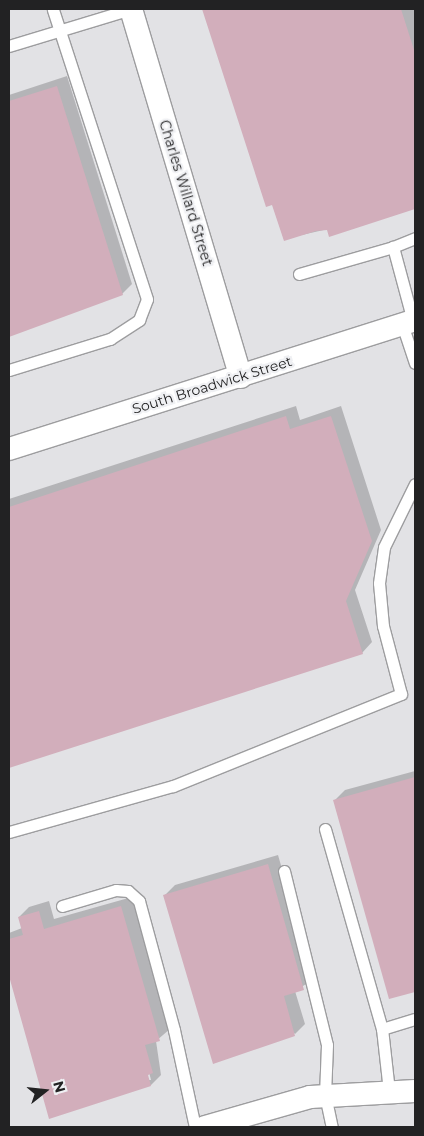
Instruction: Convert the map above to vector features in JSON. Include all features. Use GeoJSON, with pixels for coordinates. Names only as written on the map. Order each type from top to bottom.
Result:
{"type":"FeatureCollection","features":[{"type":"Feature","properties":{"kind":"street","name":"Charles Willard Street"},"geometry":{"type":"LineString","coordinates":[[131,9],[241,377]]}},
{"type":"Feature","properties":{"kind":"street","name":"South Broadwick Street"},"geometry":{"type":"LineString","coordinates":[[9,449],[241,377],[410,321]]}},
{"type":"Feature","properties":{"kind":"street"},"geometry":{"type":"LineString","coordinates":[[205,1127],[325,1095],[415,1091]]}},
{"type":"Feature","properties":{"kind":"lane"},"geometry":{"type":"LineString","coordinates":[[9,370],[110,339],[139,320],[147,299],[53,9]]}},
{"type":"Feature","properties":{"kind":"lane"},"geometry":{"type":"LineString","coordinates":[[9,46],[60,28],[131,9]]}},
{"type":"Feature","properties":{"kind":"lane"},"geometry":{"type":"LineString","coordinates":[[299,274],[393,247],[415,238]]}},
{"type":"Feature","properties":{"kind":"lane"},"geometry":{"type":"LineString","coordinates":[[393,247],[410,321],[415,363]]}},
{"type":"Feature","properties":{"kind":"lane"},"geometry":{"type":"LineString","coordinates":[[9,832],[173,786],[400,694],[383,626],[379,583],[384,547],[415,484]]}},
{"type":"Feature","properties":{"kind":"lane"},"geometry":{"type":"LineString","coordinates":[[325,829],[382,1029],[389,1091]]}},
{"type":"Feature","properties":{"kind":"lane"},"geometry":{"type":"LineString","coordinates":[[284,871],[327,1045],[325,1095],[332,1127]]}},
{"type":"Feature","properties":{"kind":"lane"},"geometry":{"type":"LineString","coordinates":[[62,906],[116,890],[128,891],[139,901],[195,1127]]}},
{"type":"Feature","properties":{"kind":"lane"},"geometry":{"type":"LineString","coordinates":[[382,1029],[415,1019]]}},
{"type":"Feature","properties":{"kind":"building"},"geometry":{"type":"Polygon","coordinates":[[[202,9],[401,9],[415,53],[415,209],[329,237],[327,230],[316,231],[284,241],[272,205],[266,207],[202,9]]]}},
{"type":"Feature","properties":{"kind":"building"},"geometry":{"type":"Polygon","coordinates":[[[57,86],[123,295],[9,337],[9,101],[57,86]]]}},
{"type":"Feature","properties":{"kind":"building"},"geometry":{"type":"Polygon","coordinates":[[[286,416],[290,429],[331,416],[372,541],[346,601],[363,654],[9,768],[9,507],[286,416]]]}},
{"type":"Feature","properties":{"kind":"building"},"geometry":{"type":"Polygon","coordinates":[[[415,777],[415,992],[389,999],[333,800],[415,777]]]}},
{"type":"Feature","properties":{"kind":"building"},"geometry":{"type":"Polygon","coordinates":[[[268,864],[304,990],[284,996],[295,1036],[213,1064],[163,895],[268,864]]]}},
{"type":"Feature","properties":{"kind":"building"},"geometry":{"type":"Polygon","coordinates":[[[121,906],[160,1041],[145,1045],[153,1073],[148,1075],[151,1086],[49,1119],[9,976],[9,939],[23,935],[18,917],[39,911],[44,929],[121,906]]]}}]}
